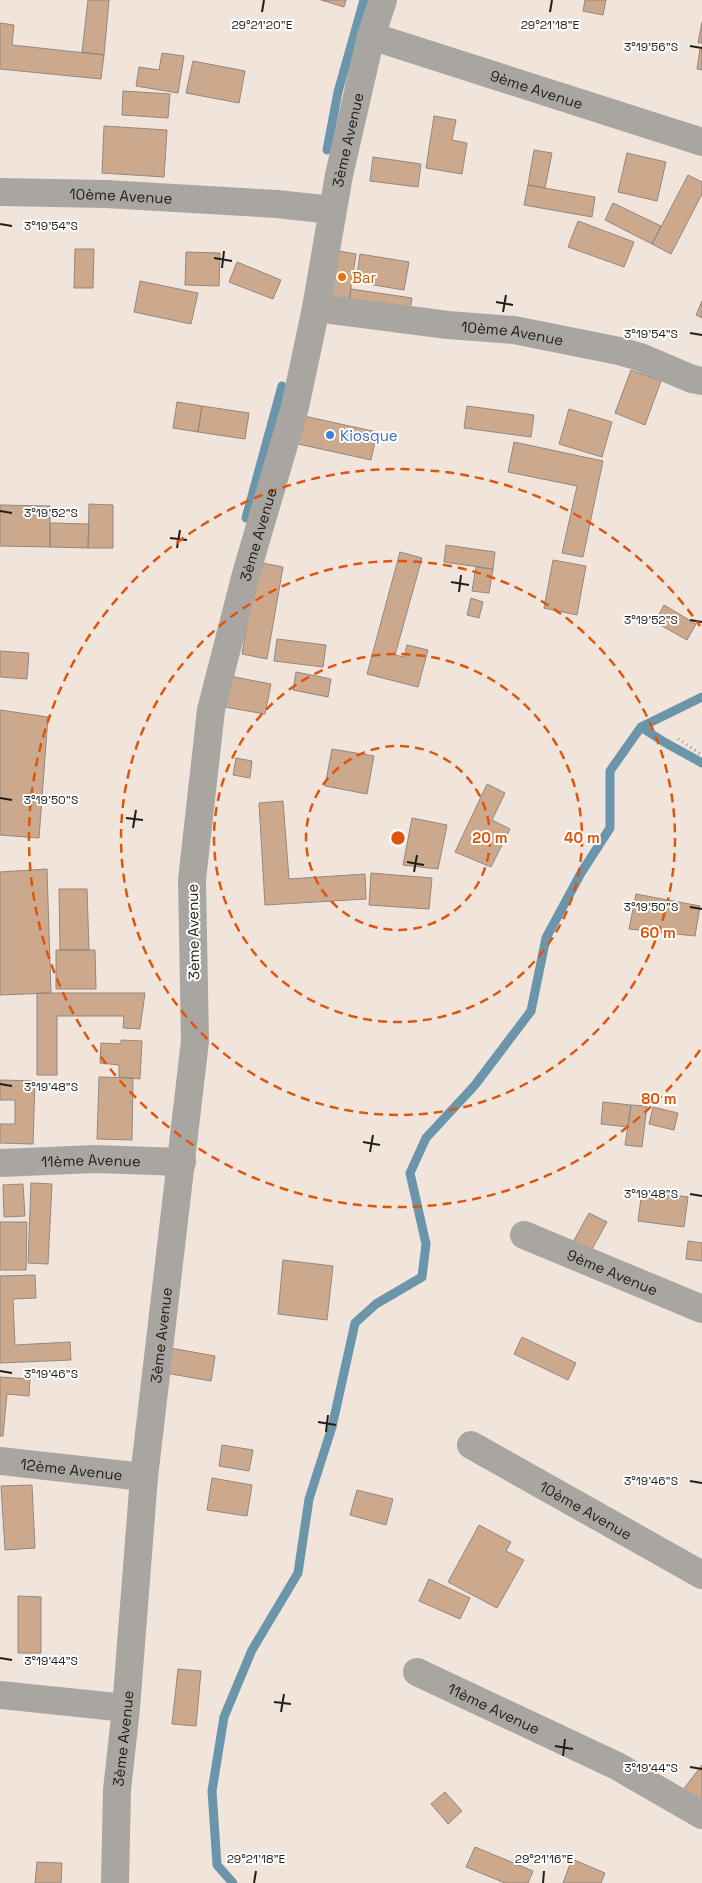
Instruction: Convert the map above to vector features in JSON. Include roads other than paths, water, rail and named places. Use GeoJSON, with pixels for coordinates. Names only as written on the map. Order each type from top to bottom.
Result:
{"type":"FeatureCollection","features":[{"type":"Feature","properties":{"kind":"street","name":"3ème Avenue"},"geometry":{"type":"LineString","coordinates":[[115,1883],[117,1790],[126,1708],[144,1477],[195,1041],[192,880],[211,710],[246,574],[296,407],[316,308],[332,210],[371,36],[383,0]]}},
{"type":"Feature","properties":{"kind":"street","name":"9ème Avenue"},"geometry":{"type":"LineString","coordinates":[[371,36],[702,142]]}},
{"type":"Feature","properties":{"kind":"street","name":"10ème Avenue"},"geometry":{"type":"LineString","coordinates":[[0,192],[106,194],[277,204],[332,210]]}},
{"type":"Feature","properties":{"kind":"street","name":"10ème Avenue"},"geometry":{"type":"LineString","coordinates":[[316,308],[448,325],[514,330],[619,351],[640,357],[692,379],[702,381]]}},
{"type":"Feature","properties":{"kind":"street","name":"11ème Avenue"},"geometry":{"type":"LineString","coordinates":[[0,1163],[95,1160],[182,1162]]}},
{"type":"Feature","properties":{"kind":"street","name":"9ème Avenue"},"geometry":{"type":"LineString","coordinates":[[524,1235],[702,1309]]}},
{"type":"Feature","properties":{"kind":"street","name":"10ème Avenue"},"geometry":{"type":"LineString","coordinates":[[471,1445],[702,1576]]}},
{"type":"Feature","properties":{"kind":"street","name":"12ème Avenue"},"geometry":{"type":"LineString","coordinates":[[0,1461],[144,1477]]}},
{"type":"Feature","properties":{"kind":"street","name":"11ème Avenue"},"geometry":{"type":"LineString","coordinates":[[417,1672],[617,1766],[702,1815]]}},
{"type":"Feature","properties":{"kind":"street"},"geometry":{"type":"LineString","coordinates":[[0,1695],[126,1708]]}},
{"type":"Feature","properties":{"kind":"waterway"},"geometry":{"type":"LineString","coordinates":[[327,150],[338,92],[364,0]]}},
{"type":"Feature","properties":{"kind":"waterway"},"geometry":{"type":"LineString","coordinates":[[246,518],[282,386]]}},
{"type":"Feature","properties":{"kind":"waterway"},"geometry":{"type":"LineString","coordinates":[[233,1883],[217,1865],[212,1791],[224,1717],[252,1650],[298,1573],[309,1499],[332,1427],[355,1323],[376,1304],[422,1277],[426,1244],[410,1173],[426,1138],[475,1085],[531,1011],[546,938],[581,873],[610,828],[610,771],[641,727],[702,697]]}},
{"type":"Feature","properties":{"kind":"waterway"},"geometry":{"type":"LineString","coordinates":[[641,727],[702,763]]}},
{"type":"Feature","properties":{"kind":"place","name":"Bar"},"geometry":{"type":"Point","coordinates":[342,277]}},
{"type":"Feature","properties":{"kind":"place","name":"Kiosque"},"geometry":{"type":"Point","coordinates":[330,435]}}]}
